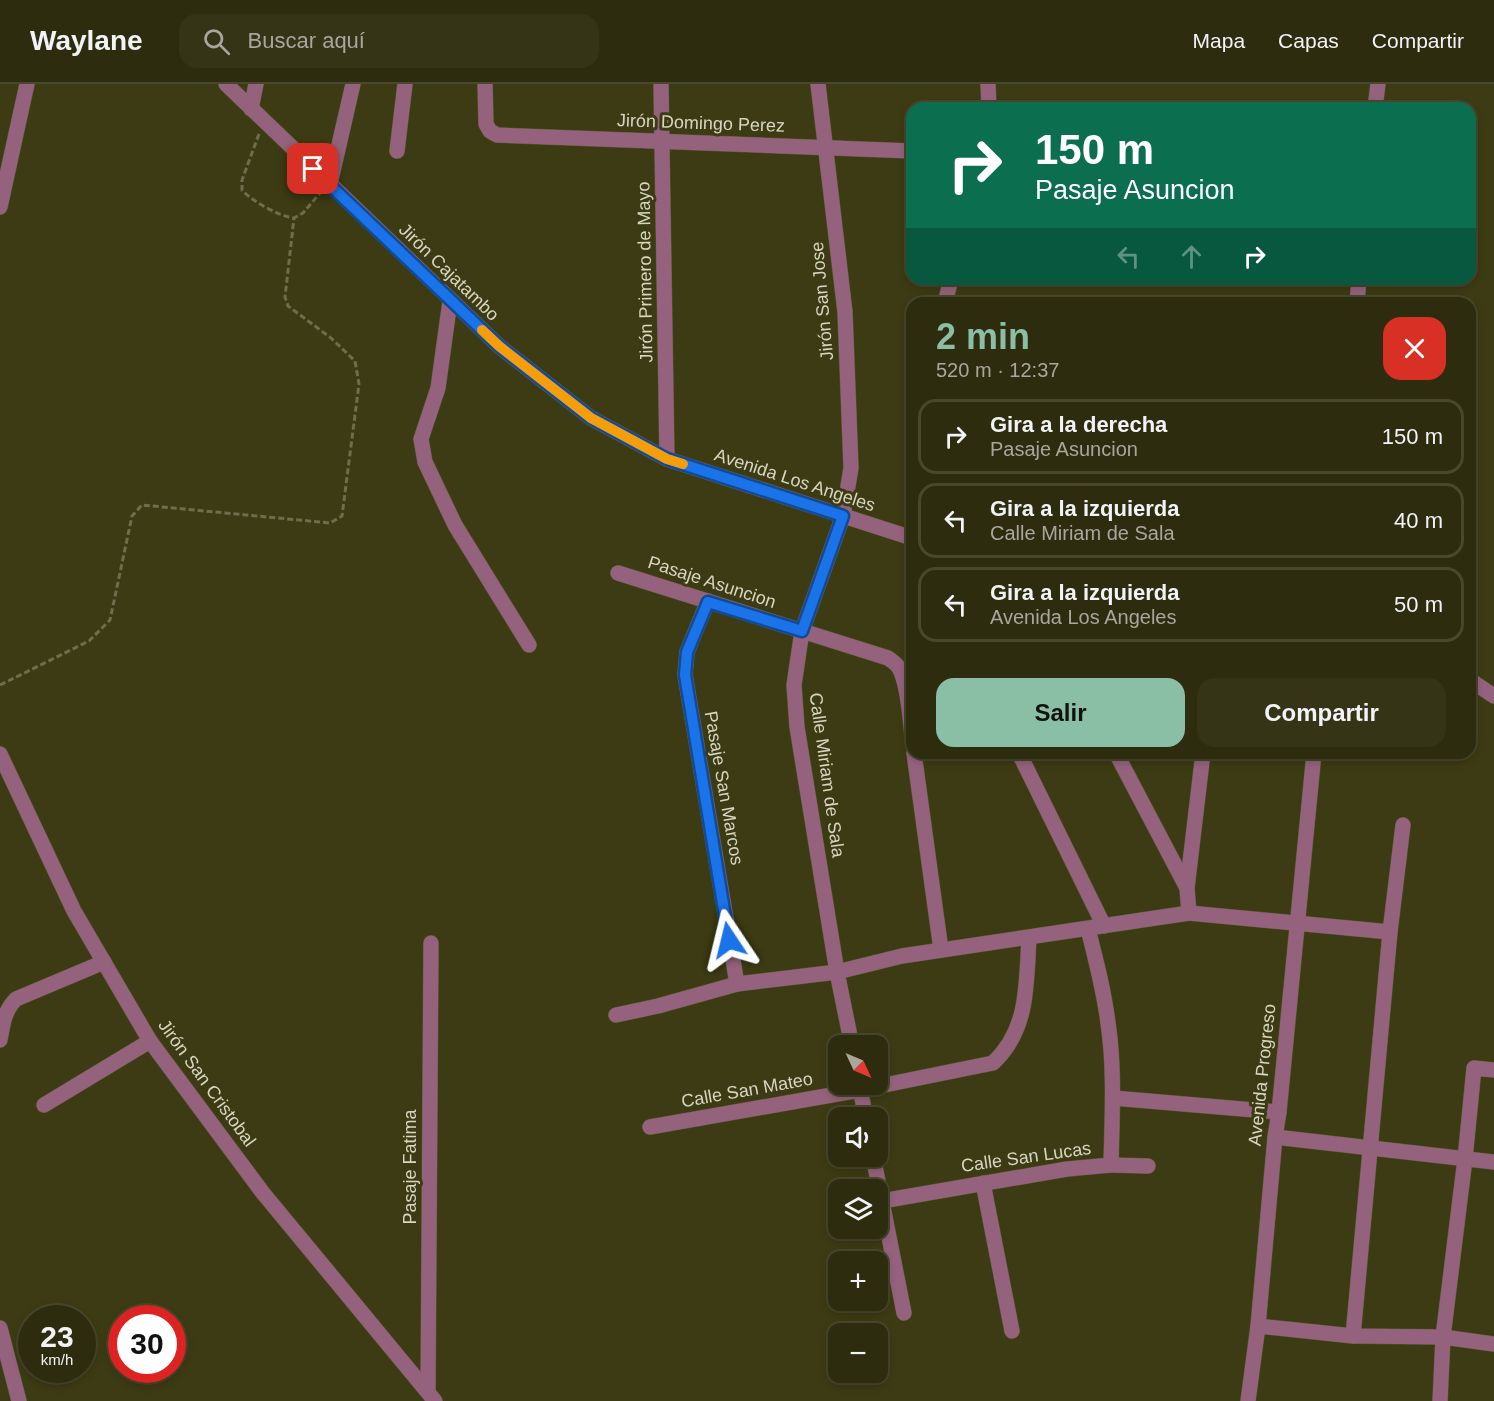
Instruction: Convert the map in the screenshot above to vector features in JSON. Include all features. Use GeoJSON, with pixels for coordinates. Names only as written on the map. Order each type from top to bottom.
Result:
{"type":"FeatureCollection","features":[{"type":"Feature","properties":{"kind":"street"},"geometry":{"type":"LineString","coordinates":[[0,207],[27,84]]}},
{"type":"Feature","properties":{"kind":"street","name":"Jirón Cajatambo"},"geometry":{"type":"LineString","coordinates":[[226,84],[499,346],[591,418],[667,459]]}},
{"type":"Feature","properties":{"kind":"street"},"geometry":{"type":"LineString","coordinates":[[251,109],[256,84]]}},
{"type":"Feature","properties":{"kind":"street"},"geometry":{"type":"LineString","coordinates":[[330,184],[353,84]]}},
{"type":"Feature","properties":{"kind":"street"},"geometry":{"type":"LineString","coordinates":[[397,151],[405,84]]}},
{"type":"Feature","properties":{"kind":"street","name":"Jirón Domingo Perez"},"geometry":{"type":"LineString","coordinates":[[485,84],[486,124],[490,131],[497,135],[906,151]]}},
{"type":"Feature","properties":{"kind":"street","name":"Jirón Primero de Mayo"},"geometry":{"type":"LineString","coordinates":[[661,84],[667,459]]}},
{"type":"Feature","properties":{"kind":"street","name":"Jirón San Jose"},"geometry":{"type":"LineString","coordinates":[[818,84],[845,312],[851,468],[843,516]]}},
{"type":"Feature","properties":{"kind":"street"},"geometry":{"type":"LineString","coordinates":[[988,84],[989,102]]}},
{"type":"Feature","properties":{"kind":"street"},"geometry":{"type":"LineString","coordinates":[[1376,102],[1378,84]]}},
{"type":"Feature","properties":{"kind":"street"},"geometry":{"type":"LineString","coordinates":[[450,301],[438,388],[421,439],[424,462],[455,525],[529,645]]}},
{"type":"Feature","properties":{"kind":"street","name":"Avenida Los Angeles"},"geometry":{"type":"LineString","coordinates":[[667,459],[906,536]]}},
{"type":"Feature","properties":{"kind":"street","name":"Calle Miriam de Sala"},"geometry":{"type":"LineString","coordinates":[[843,516],[802,631],[794,685],[797,727],[837,972],[850,1035]]}},
{"type":"Feature","properties":{"kind":"street","name":"Pasaje Asuncion"},"geometry":{"type":"LineString","coordinates":[[618,573],[888,658],[896,664],[906,679]]}},
{"type":"Feature","properties":{"kind":"street","name":"Pasaje San Marcos"},"geometry":{"type":"LineString","coordinates":[[708,602],[687,652],[685,675],[737,984]]}},
{"type":"Feature","properties":{"kind":"street"},"geometry":{"type":"LineString","coordinates":[[1476,684],[1494,696]]}},
{"type":"Feature","properties":{"kind":"street","name":"Jirón San Cristobal"},"geometry":{"type":"LineString","coordinates":[[0,754],[74,911],[150,1041],[263,1192],[432,1397]]}},
{"type":"Feature","properties":{"kind":"street"},"geometry":{"type":"LineString","coordinates":[[915,759],[941,950]]}},
{"type":"Feature","properties":{"kind":"street"},"geometry":{"type":"LineString","coordinates":[[1022,759],[1104,926]]}},
{"type":"Feature","properties":{"kind":"street"},"geometry":{"type":"LineString","coordinates":[[1119,759],[1187,888]]}},
{"type":"Feature","properties":{"kind":"street"},"geometry":{"type":"LineString","coordinates":[[1189,913],[1187,888],[1202,759]]}},
{"type":"Feature","properties":{"kind":"street","name":"Avenida Progreso"},"geometry":{"type":"LineString","coordinates":[[1248,1401],[1258,1326],[1313,759]]}},
{"type":"Feature","properties":{"kind":"street"},"geometry":{"type":"LineString","coordinates":[[1353,1336],[1390,932],[1403,825]]}},
{"type":"Feature","properties":{"kind":"street"},"geometry":{"type":"LineString","coordinates":[[616,1015],[737,984],[837,972],[902,956],[1189,913],[1390,932]]}},
{"type":"Feature","properties":{"kind":"street","name":"Calle San Lucas"},"geometry":{"type":"LineString","coordinates":[[888,1200],[1067,1169],[1111,1165],[1113,1098],[1109,1024],[1088,929]]}},
{"type":"Feature","properties":{"kind":"street","name":"Calle San Mateo"},"geometry":{"type":"LineString","coordinates":[[888,1082],[993,1063],[1002,1054],[1013,1039],[1020,1022],[1025,997],[1029,938]]}},
{"type":"Feature","properties":{"kind":"street","name":"Pasaje Fatima"},"geometry":{"type":"LineString","coordinates":[[431,943],[432,1397]]}},
{"type":"Feature","properties":{"kind":"street"},"geometry":{"type":"LineString","coordinates":[[0,1040],[5,1013],[16,999],[104,962]]}},
{"type":"Feature","properties":{"kind":"street"},"geometry":{"type":"LineString","coordinates":[[44,1105],[150,1041]]}},
{"type":"Feature","properties":{"kind":"street"},"geometry":{"type":"LineString","coordinates":[[1440,1401],[1443,1337],[1474,1068],[1494,1070]]}},
{"type":"Feature","properties":{"kind":"street","name":"Calle San Mateo"},"geometry":{"type":"LineString","coordinates":[[650,1127],[828,1093]]}},
{"type":"Feature","properties":{"kind":"street"},"geometry":{"type":"LineString","coordinates":[[1113,1098],[1279,1112]]}},
{"type":"Feature","properties":{"kind":"street"},"geometry":{"type":"LineString","coordinates":[[1275,1137],[1494,1162]]}},
{"type":"Feature","properties":{"kind":"street"},"geometry":{"type":"LineString","coordinates":[[1111,1165],[1148,1166]]}},
{"type":"Feature","properties":{"kind":"street"},"geometry":{"type":"LineString","coordinates":[[983,1183],[1012,1331]]}},
{"type":"Feature","properties":{"kind":"street"},"geometry":{"type":"LineString","coordinates":[[888,1232],[904,1313]]}},
{"type":"Feature","properties":{"kind":"street"},"geometry":{"type":"LineString","coordinates":[[1258,1326],[1353,1336],[1443,1337],[1494,1344]]}},
{"type":"Feature","properties":{"kind":"street"},"geometry":{"type":"LineString","coordinates":[[0,1328],[19,1401]]}},
{"type":"Feature","properties":{"kind":"path"},"geometry":{"type":"LineString","coordinates":[[264,121],[242,180],[242,190],[248,197],[286,217],[294,218],[303,213],[330,184]]}},
{"type":"Feature","properties":{"kind":"path"},"geometry":{"type":"LineString","coordinates":[[0,685],[89,641],[110,620],[132,516],[142,505],[330,524],[342,516],[359,384],[355,361],[331,338],[288,306],[285,297],[294,218]]}},
{"type":"Feature","properties":{"kind":"slow traffic"},"geometry":{"type":"LineString","coordinates":[[482,330],[591,418],[667,459],[683,464]]}},
{"type":"Feature","properties":{"kind":"route"},"geometry":{"type":"LineString","coordinates":[[313,169],[499,346],[591,418],[667,459],[843,516],[802,631],[708,602],[687,652],[685,675],[729,940]]}}]}
